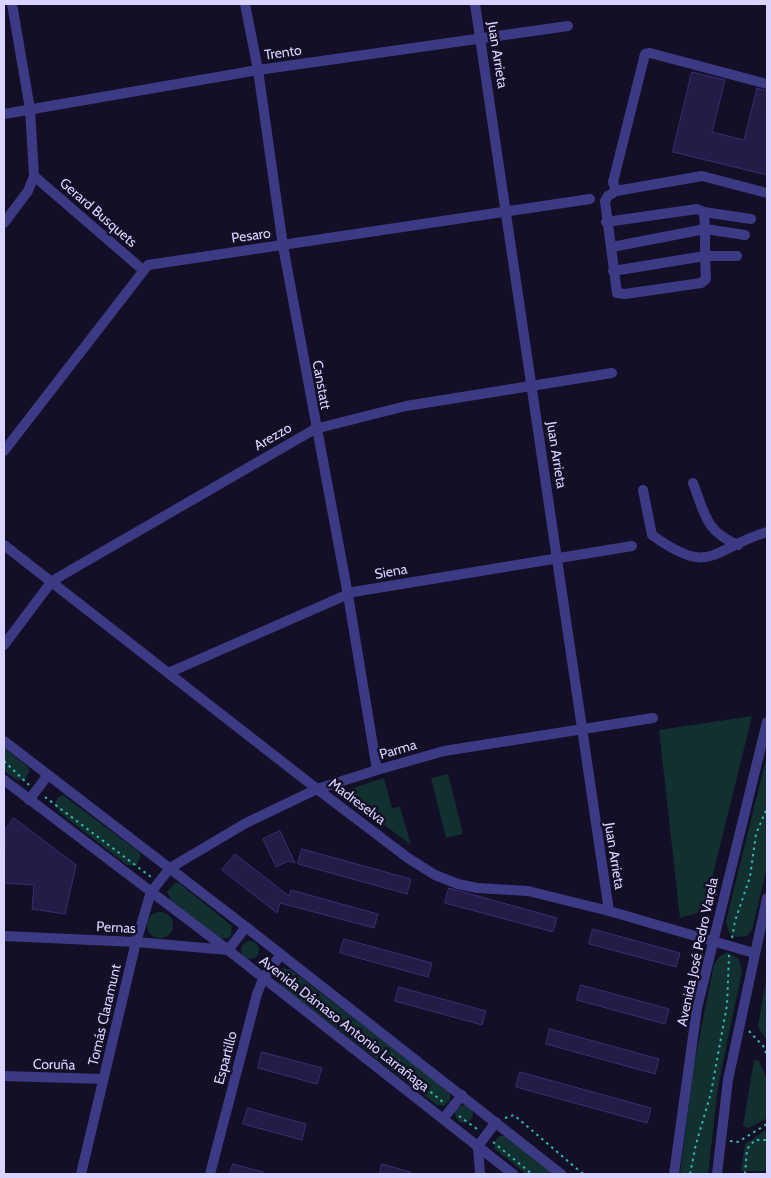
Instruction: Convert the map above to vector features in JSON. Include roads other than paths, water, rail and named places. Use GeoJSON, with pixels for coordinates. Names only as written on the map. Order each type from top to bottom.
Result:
{"type":"FeatureCollection","features":[{"type":"Feature","properties":{"kind":"street"},"geometry":{"type":"LineString","coordinates":[[4,223],[28,191],[34,176],[30,109],[12,4]]}},
{"type":"Feature","properties":{"kind":"street","name":"Canstatt"},"geometry":{"type":"LineString","coordinates":[[245,4],[258,70],[283,246],[315,429],[348,595],[377,770]]}},
{"type":"Feature","properties":{"kind":"street","name":"Juan Arrieta"},"geometry":{"type":"LineString","coordinates":[[475,4],[557,557],[580,729],[609,911]]}},
{"type":"Feature","properties":{"kind":"street","name":"Trento"},"geometry":{"type":"LineString","coordinates":[[4,114],[258,70],[568,26]]}},
{"type":"Feature","properties":{"kind":"street"},"geometry":{"type":"LineString","coordinates":[[616,191],[613,182],[645,54],[650,53],[767,84]]}},
{"type":"Feature","properties":{"kind":"street","name":"Gerard Busquets"},"geometry":{"type":"LineString","coordinates":[[34,176],[143,270]]}},
{"type":"Feature","properties":{"kind":"street"},"geometry":{"type":"LineString","coordinates":[[704,212],[706,279],[701,283],[617,293],[613,271],[612,247],[606,222],[605,201],[608,196],[616,191],[702,176],[767,193]]}},
{"type":"Feature","properties":{"kind":"street","name":"Pesaro"},"geometry":{"type":"LineString","coordinates":[[143,270],[154,264],[590,199]]}},
{"type":"Feature","properties":{"kind":"street"},"geometry":{"type":"LineString","coordinates":[[606,222],[697,209],[704,212],[751,219]]}},
{"type":"Feature","properties":{"kind":"street"},"geometry":{"type":"LineString","coordinates":[[612,247],[705,229],[745,235]]}},
{"type":"Feature","properties":{"kind":"street"},"geometry":{"type":"LineString","coordinates":[[613,271],[705,256],[737,256]]}},
{"type":"Feature","properties":{"kind":"street"},"geometry":{"type":"LineString","coordinates":[[4,451],[143,270]]}},
{"type":"Feature","properties":{"kind":"street","name":"Arezzo"},"geometry":{"type":"LineString","coordinates":[[4,645],[52,582],[315,429],[406,406],[612,373]]}},
{"type":"Feature","properties":{"kind":"street"},"geometry":{"type":"LineString","coordinates":[[693,483],[710,528],[718,536],[738,545]]}},
{"type":"Feature","properties":{"kind":"street"},"geometry":{"type":"LineString","coordinates":[[643,490],[652,535],[676,552],[696,558],[711,558],[767,532]]}},
{"type":"Feature","properties":{"kind":"street","name":"Madreselva"},"geometry":{"type":"LineString","coordinates":[[4,545],[408,858],[435,875],[458,884],[528,891],[609,911],[754,953]]}},
{"type":"Feature","properties":{"kind":"street","name":"Siena"},"geometry":{"type":"LineString","coordinates":[[168,673],[348,595],[557,557],[632,546]]}},
{"type":"Feature","properties":{"kind":"street","name":"Parma"},"geometry":{"type":"LineString","coordinates":[[170,868],[246,823],[318,789],[377,770],[444,751],[653,718]]}},
{"type":"Feature","properties":{"kind":"street","name":"Avenida José Pedro Varela"},"geometry":{"type":"LineString","coordinates":[[674,1174],[697,1008],[712,941],[765,739],[767,722]]}},
{"type":"Feature","properties":{"kind":"street","name":"Avenida Dámaso Antonio Larrañaga"},"geometry":{"type":"LineString","coordinates":[[4,741],[281,954],[561,1174]]}},
{"type":"Feature","properties":{"kind":"street"},"geometry":{"type":"LineString","coordinates":[[29,800],[48,776]]}},
{"type":"Feature","properties":{"kind":"street","name":"Avenida Dámaso Antonio Larrañaga"},"geometry":{"type":"LineString","coordinates":[[4,780],[8,787],[29,800],[228,950],[512,1174]]}},
{"type":"Feature","properties":{"kind":"street","name":"Tomás Claramunt"},"geometry":{"type":"LineString","coordinates":[[81,1174],[136,942],[151,892],[170,868]]}},
{"type":"Feature","properties":{"kind":"street"},"geometry":{"type":"LineString","coordinates":[[717,1174],[720,1140],[739,1020],[767,898]]}},
{"type":"Feature","properties":{"kind":"street"},"geometry":{"type":"LineString","coordinates":[[228,950],[246,927]]}},
{"type":"Feature","properties":{"kind":"street","name":"Pernas"},"geometry":{"type":"LineString","coordinates":[[4,936],[136,942],[228,950]]}},
{"type":"Feature","properties":{"kind":"street","name":"Espartillo"},"geometry":{"type":"LineString","coordinates":[[210,1174],[263,979],[281,954]]}},
{"type":"Feature","properties":{"kind":"street","name":"Coruña"},"geometry":{"type":"LineString","coordinates":[[4,1076],[104,1079]]}},
{"type":"Feature","properties":{"kind":"street"},"geometry":{"type":"LineString","coordinates":[[443,1119],[462,1095]]}},
{"type":"Feature","properties":{"kind":"street"},"geometry":{"type":"LineString","coordinates":[[480,1174],[478,1146],[496,1122]]}}]}
